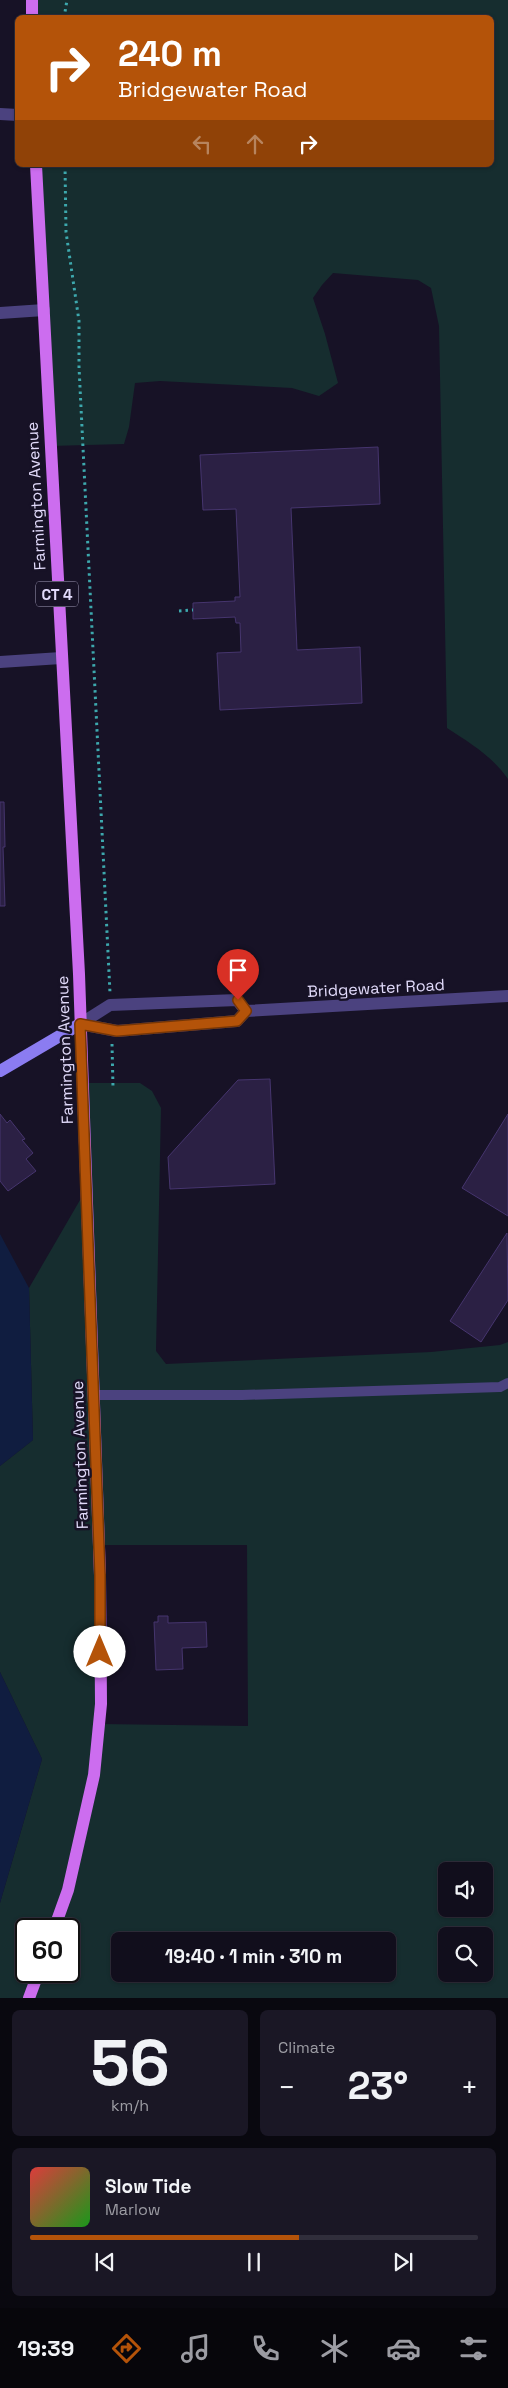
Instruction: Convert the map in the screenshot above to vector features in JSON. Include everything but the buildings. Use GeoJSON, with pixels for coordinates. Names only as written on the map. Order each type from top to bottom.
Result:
{"type":"FeatureCollection","features":[{"type":"Feature","properties":{"kind":"main road"},"geometry":{"type":"LineString","coordinates":[[32,0],[32,15]]}},
{"type":"Feature","properties":{"kind":"main road","name":"Farmington Avenue"},"geometry":{"type":"LineString","coordinates":[[36,167],[80,1024],[100,1575],[101,1704],[94,1774],[68,1890],[58,1918]]}},
{"type":"Feature","properties":{"kind":"main road"},"geometry":{"type":"LineString","coordinates":[[29,1998],[35,1983]]}},
{"type":"Feature","properties":{"kind":"street"},"geometry":{"type":"LineString","coordinates":[[0,114],[15,115]]}},
{"type":"Feature","properties":{"kind":"street"},"geometry":{"type":"LineString","coordinates":[[0,313],[44,310]]}},
{"type":"Feature","properties":{"kind":"street"},"geometry":{"type":"LineString","coordinates":[[0,662],[61,658]]}},
{"type":"Feature","properties":{"kind":"street","name":"Bridgewater Road"},"geometry":{"type":"LineString","coordinates":[[80,1024],[117,1031],[237,1021],[246,1011],[508,996]]}},
{"type":"Feature","properties":{"kind":"street"},"geometry":{"type":"LineString","coordinates":[[0,1071],[110,1005],[238,1000],[246,1011]]}},
{"type":"Feature","properties":{"kind":"lane"},"geometry":{"type":"LineString","coordinates":[[94,1395],[252,1395],[500,1387],[508,1383]]}},
{"type":"Feature","properties":{"kind":"path"},"geometry":{"type":"LineString","coordinates":[[64,15],[67,0]]}},
{"type":"Feature","properties":{"kind":"path"},"geometry":{"type":"LineString","coordinates":[[65,167],[66,232],[79,321],[79,367],[109,989]]}},
{"type":"Feature","properties":{"kind":"path"},"geometry":{"type":"LineString","coordinates":[[179,611],[193,610]]}},
{"type":"Feature","properties":{"kind":"path"},"geometry":{"type":"LineString","coordinates":[[112,1046],[113,1087]]}},
{"type":"Feature","properties":{"kind":"green space"},"geometry":{"type":"Polygon","coordinates":[[[32,0],[508,0],[508,779],[488,757],[447,728],[439,326],[431,288],[418,280],[333,273],[313,298],[338,383],[319,396],[292,388],[160,381],[135,383],[129,427],[124,444],[50,446],[36,167],[494,167],[494,15],[32,15],[32,0]]]}},
{"type":"Feature","properties":{"kind":"green space"},"geometry":{"type":"Polygon","coordinates":[[[83,1083],[140,1083],[152,1091],[161,1108],[156,1351],[166,1364],[431,1352],[500,1345],[508,1342],[508,1998],[0,1998],[0,1903],[42,1759],[0,1672],[0,1466],[33,1440],[29,1288],[87,1188],[83,1083]],[[100,1545],[99,1724],[248,1726],[247,1545],[100,1545]]]}},
{"type":"Feature","properties":{"kind":"water"},"geometry":{"type":"Polygon","coordinates":[[[0,1234],[29,1288],[33,1440],[0,1466],[0,1234]]]}},
{"type":"Feature","properties":{"kind":"water"},"geometry":{"type":"Polygon","coordinates":[[[0,1672],[42,1759],[0,1903],[0,1672]]]}},
{"type":"Feature","properties":{"kind":"route"},"geometry":{"type":"LineString","coordinates":[[100,1652],[100,1575],[80,1024],[117,1031],[237,1021],[246,1011],[238,1000]]}}]}
